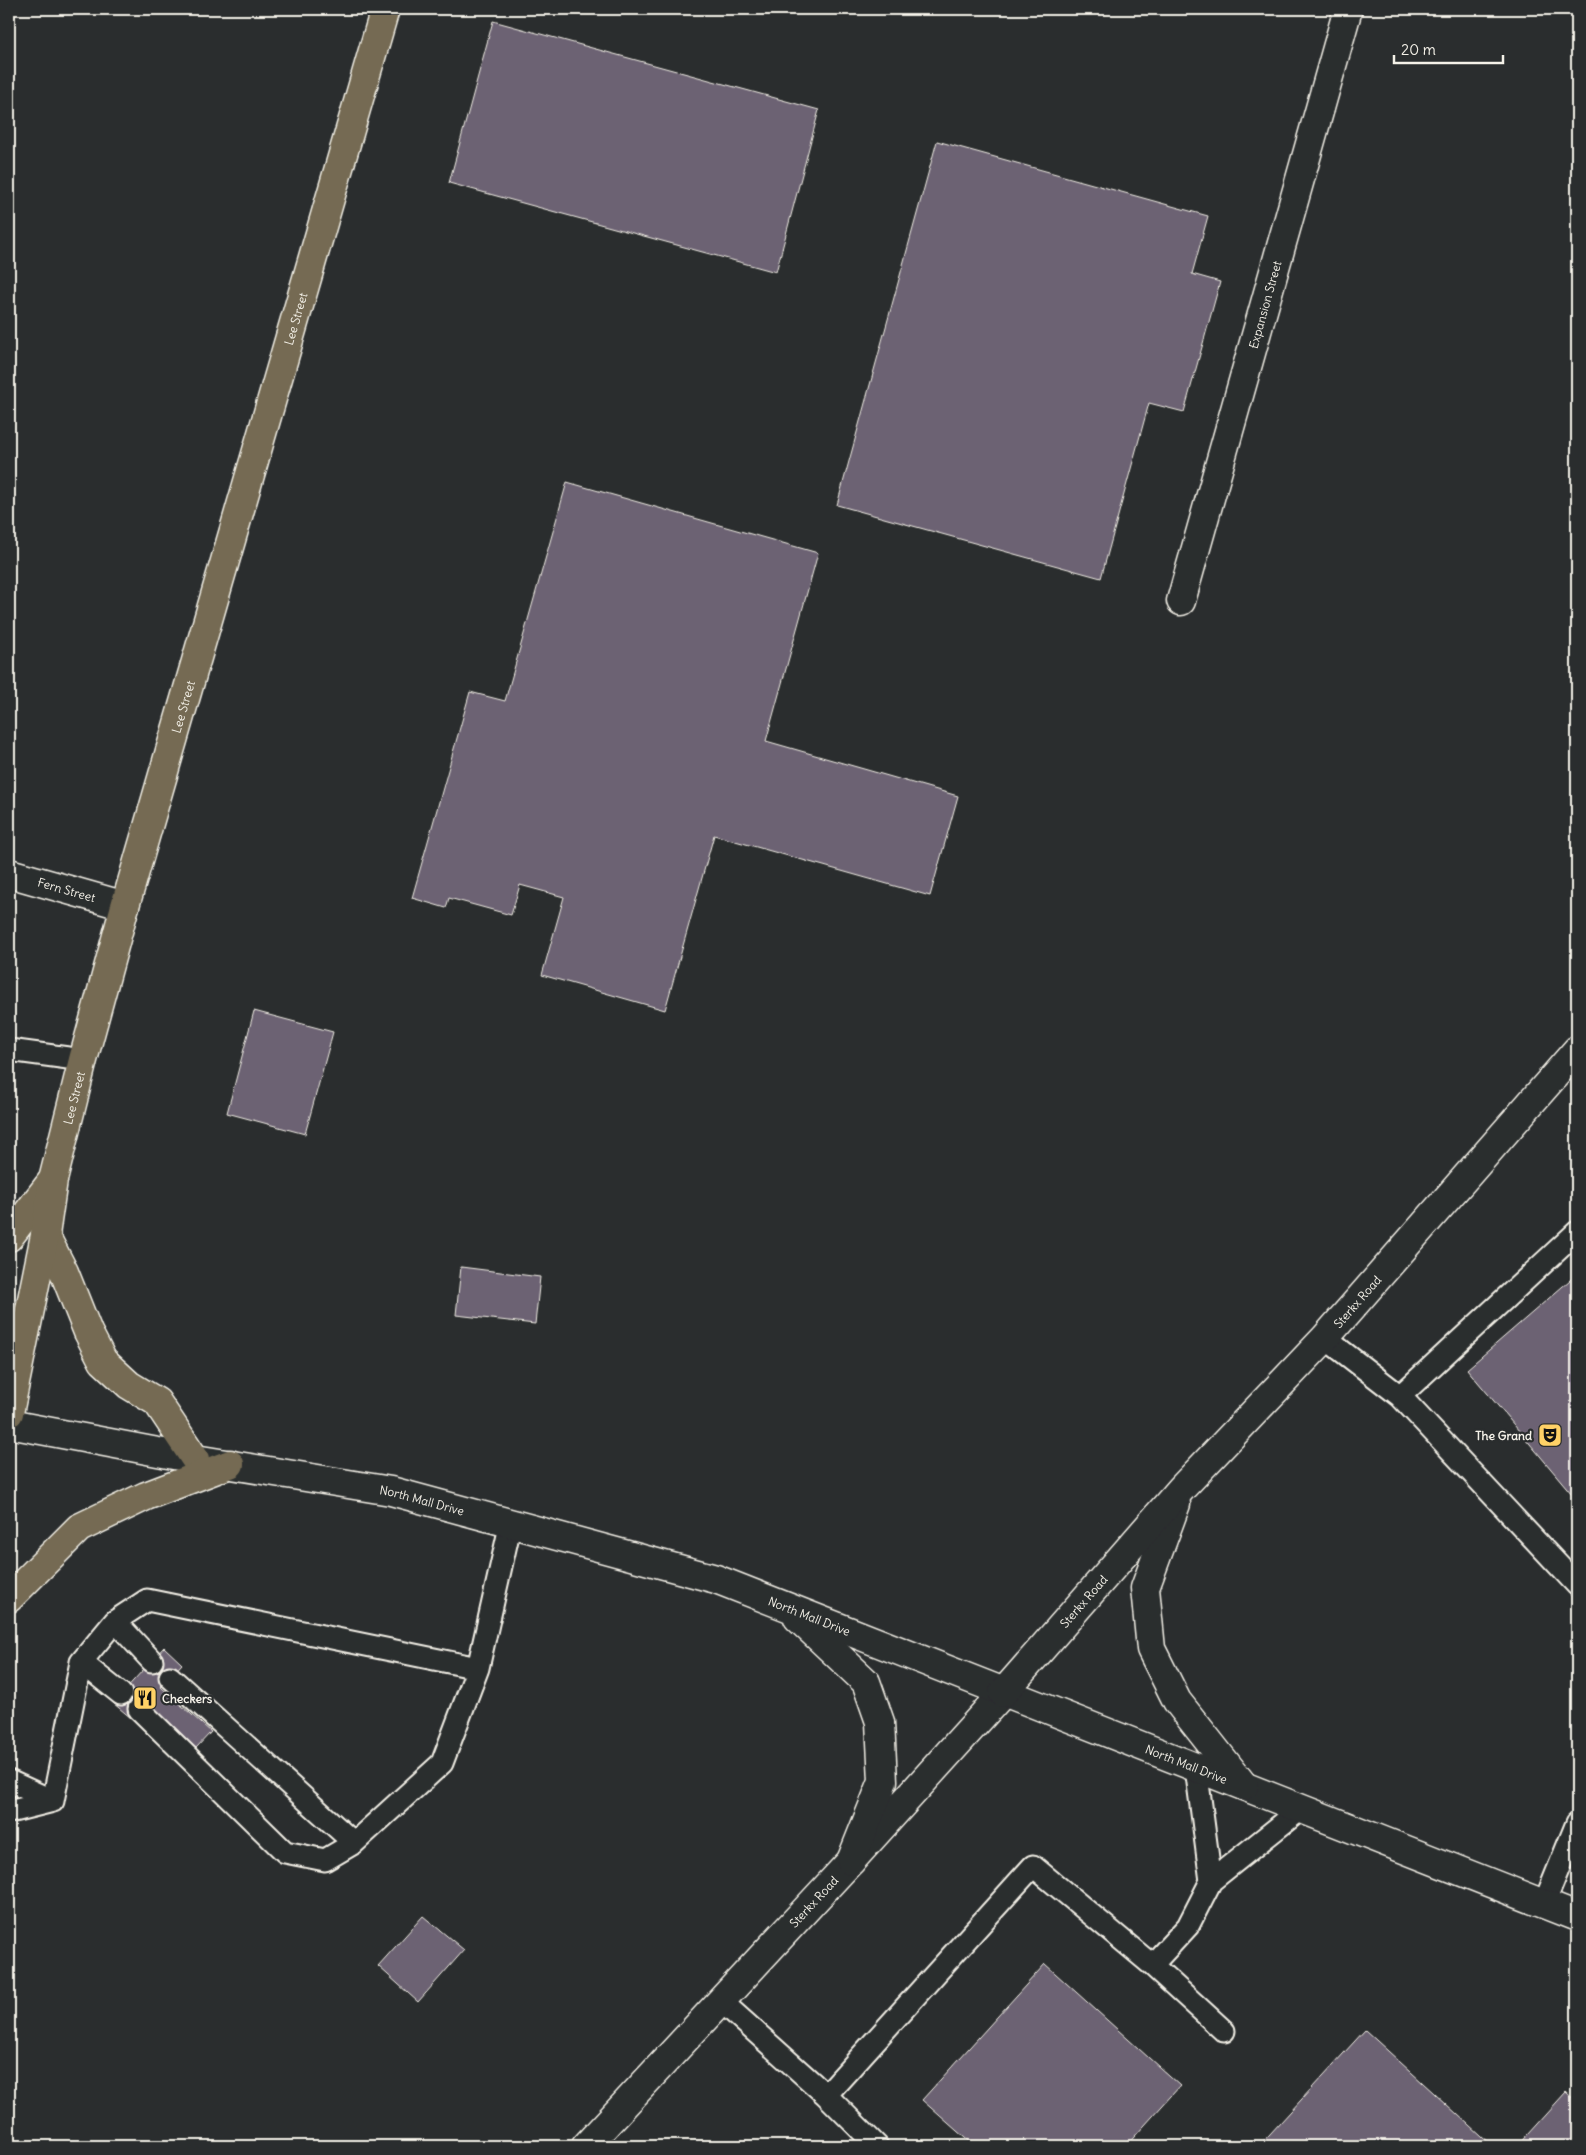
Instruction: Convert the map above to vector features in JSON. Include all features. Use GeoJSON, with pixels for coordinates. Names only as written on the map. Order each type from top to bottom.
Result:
{"type":"FeatureCollection","features":[{"type":"Feature","properties":{"kind":"main road","name":"Lee Street"},"geometry":{"type":"LineString","coordinates":[[9,1413],[45,1235],[53,1180],[83,1060],[125,906],[385,9]]}},
{"type":"Feature","properties":{"kind":"main road"},"geometry":{"type":"LineString","coordinates":[[9,1236],[53,1180]]}},
{"type":"Feature","properties":{"kind":"main road"},"geometry":{"type":"LineString","coordinates":[[45,1235],[64,1272],[88,1332],[103,1360],[129,1385],[157,1402],[196,1459]]}},
{"type":"Feature","properties":{"kind":"main road"},"geometry":{"type":"LineString","coordinates":[[9,1598],[79,1528],[146,1496],[230,1464]]}},
{"type":"Feature","properties":{"kind":"street","name":"Expansion Street"},"geometry":{"type":"LineString","coordinates":[[1181,601],[1348,9]]}},
{"type":"Feature","properties":{"kind":"street","name":"Fern Street"},"geometry":{"type":"LineString","coordinates":[[9,874],[125,906]]}},
{"type":"Feature","properties":{"kind":"street","name":"Sterkx Road"},"geometry":{"type":"LineString","coordinates":[[586,2146],[851,1861],[1003,1693],[1181,1489],[1325,1338],[1577,1050]]}},
{"type":"Feature","properties":{"kind":"street","name":"North Mall Drive"},"geometry":{"type":"LineString","coordinates":[[9,1424],[196,1459],[391,1491],[716,1579],[1577,1917]]}},
{"type":"Feature","properties":{"kind":"street"},"geometry":{"type":"LineString","coordinates":[[1181,1489],[1145,1588],[1151,1649],[1177,1701],[1245,1787]]}},
{"type":"Feature","properties":{"kind":"street"},"geometry":{"type":"LineString","coordinates":[[786,1607],[866,1682],[880,1722],[883,1781],[851,1861]]}},
{"type":"Feature","properties":{"kind":"lane"},"geometry":{"type":"LineString","coordinates":[[9,1050],[83,1060]]}},
{"type":"Feature","properties":{"kind":"lane"},"geometry":{"type":"LineString","coordinates":[[1400,1396],[1577,1232]]}},
{"type":"Feature","properties":{"kind":"lane"},"geometry":{"type":"LineString","coordinates":[[1325,1338],[1400,1396],[1577,1585]]}},
{"type":"Feature","properties":{"kind":"lane"},"geometry":{"type":"LineString","coordinates":[[139,1709],[285,1852],[325,1860],[354,1843],[442,1763],[478,1668],[511,1522]]}},
{"type":"Feature","properties":{"kind":"lane"},"geometry":{"type":"LineString","coordinates":[[53,1801],[81,1662],[115,1621],[147,1600],[478,1668]]}},
{"type":"Feature","properties":{"kind":"lane"},"geometry":{"type":"LineString","coordinates":[[115,1621],[152,1661]]}},
{"type":"Feature","properties":{"kind":"lane"},"geometry":{"type":"LineString","coordinates":[[81,1662],[121,1694]]}},
{"type":"Feature","properties":{"kind":"lane"},"geometry":{"type":"LineString","coordinates":[[170,1677],[354,1843]]}},
{"type":"Feature","properties":{"kind":"lane"},"geometry":{"type":"LineString","coordinates":[[1196,1768],[1211,1881]]}},
{"type":"Feature","properties":{"kind":"lane"},"geometry":{"type":"LineString","coordinates":[[9,1781],[53,1801]]}},
{"type":"Feature","properties":{"kind":"lane"},"geometry":{"type":"LineString","coordinates":[[9,1812],[53,1801]]}},
{"type":"Feature","properties":{"kind":"lane"},"geometry":{"type":"LineString","coordinates":[[1152,1964],[1188,1926],[1211,1881],[1301,1809]]}},
{"type":"Feature","properties":{"kind":"lane"},"geometry":{"type":"LineString","coordinates":[[1544,1904],[1577,1823]]}},
{"type":"Feature","properties":{"kind":"lane"},"geometry":{"type":"LineString","coordinates":[[826,2095],[1033,1866],[1152,1964],[1224,2031]]}},
{"type":"Feature","properties":{"kind":"lane"},"geometry":{"type":"LineString","coordinates":[[721,2001],[826,2095],[877,2146]]}},
{"type":"Feature","properties":{"kind":"building"},"geometry":{"type":"Polygon","coordinates":[[[493,21],[819,110],[776,272],[449,183],[493,21]]]}},
{"type":"Feature","properties":{"kind":"building"},"geometry":{"type":"Polygon","coordinates":[[[937,141],[1208,216],[1192,274],[1220,282],[1184,412],[1149,403],[1101,578],[837,505],[937,141]]]}},
{"type":"Feature","properties":{"kind":"building"},"geometry":{"type":"Polygon","coordinates":[[[567,482],[818,553],[766,741],[958,796],[930,896],[714,835],[665,1010],[542,975],[564,897],[520,885],[511,915],[449,898],[446,908],[412,898],[470,692],[505,701],[567,482]]]}},
{"type":"Feature","properties":{"kind":"building"},"geometry":{"type":"Polygon","coordinates":[[[254,1011],[333,1032],[305,1134],[227,1113],[254,1011]]]}},
{"type":"Feature","properties":{"kind":"building"},"geometry":{"type":"Polygon","coordinates":[[[461,1267],[540,1277],[535,1324],[456,1315],[461,1267]]]}},
{"type":"Feature","properties":{"kind":"building","name":"The Grand"},"geometry":{"type":"Polygon","coordinates":[[[1577,1274],[1577,1500],[1467,1369],[1577,1274]]]}},
{"type":"Feature","properties":{"kind":"building","name":"Checkers"},"geometry":{"type":"Polygon","coordinates":[[[164,1647],[182,1664],[161,1687],[211,1732],[196,1748],[146,1701],[131,1718],[113,1703],[164,1647]]]}},
{"type":"Feature","properties":{"kind":"building"},"geometry":{"type":"Polygon","coordinates":[[[423,1916],[464,1950],[418,2002],[378,1966],[423,1916]]]}},
{"type":"Feature","properties":{"kind":"building"},"geometry":{"type":"Polygon","coordinates":[[[1045,1964],[1180,2086],[1126,2146],[974,2146],[922,2100],[1045,1964]]]}},
{"type":"Feature","properties":{"kind":"building"},"geometry":{"type":"Polygon","coordinates":[[[1365,2030],[1492,2146],[1259,2146],[1365,2030]]]}},
{"type":"Feature","properties":{"kind":"building"},"geometry":{"type":"Polygon","coordinates":[[[1566,2092],[1577,2102],[1577,2146],[1517,2146],[1566,2092]]]}},
{"type":"Feature","properties":{"kind":"place","name":"The Grand"},"geometry":{"type":"Point","coordinates":[1550,1435]}},
{"type":"Feature","properties":{"kind":"place","name":"Checkers"},"geometry":{"type":"Point","coordinates":[145,1698]}}]}
